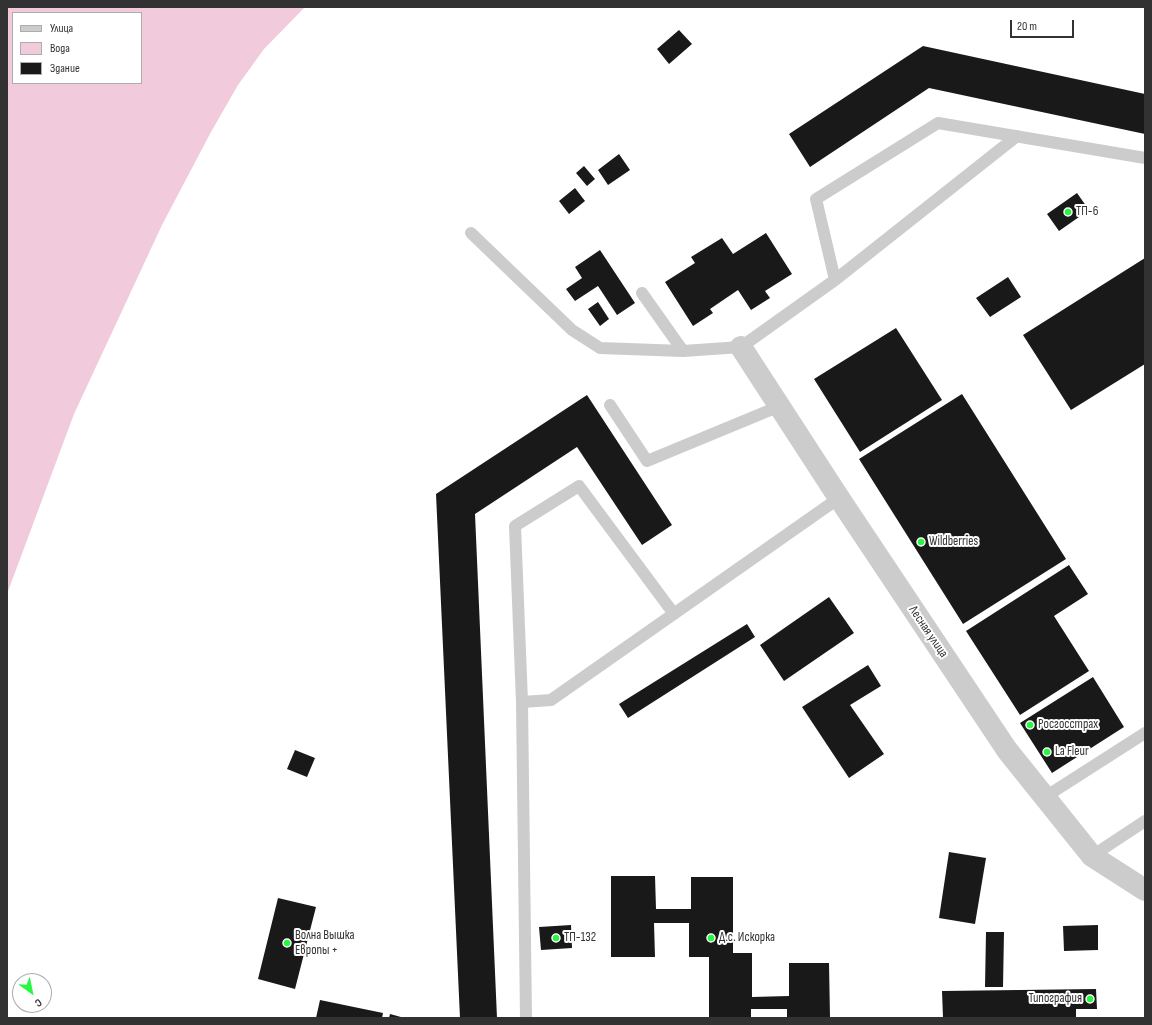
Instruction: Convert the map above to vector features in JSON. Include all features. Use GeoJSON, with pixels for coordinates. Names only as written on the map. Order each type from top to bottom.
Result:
{"type":"FeatureCollection","features":[{"type":"Feature","properties":{"kind":"street","name":"Лесная улица"},"geometry":{"type":"LineString","coordinates":[[741,347],[839,498],[1007,750],[1092,856],[1145,890]]}},
{"type":"Feature","properties":{"kind":"lane"},"geometry":{"type":"LineString","coordinates":[[835,280],[816,198],[938,123],[1145,158]]}},
{"type":"Feature","properties":{"kind":"lane"},"geometry":{"type":"LineString","coordinates":[[471,233],[572,330],[600,348],[683,351],[741,347],[835,280],[1017,136]]}},
{"type":"Feature","properties":{"kind":"lane"},"geometry":{"type":"LineString","coordinates":[[642,293],[683,351]]}},
{"type":"Feature","properties":{"kind":"lane"},"geometry":{"type":"LineString","coordinates":[[610,405],[647,461],[780,406]]}},
{"type":"Feature","properties":{"kind":"lane"},"geometry":{"type":"LineString","coordinates":[[526,1018],[522,702],[515,526],[579,486],[674,614]]}},
{"type":"Feature","properties":{"kind":"lane"},"geometry":{"type":"LineString","coordinates":[[522,702],[551,700],[839,498]]}},
{"type":"Feature","properties":{"kind":"lane"},"geometry":{"type":"LineString","coordinates":[[1045,797],[1145,733]]}},
{"type":"Feature","properties":{"kind":"lane"},"geometry":{"type":"LineString","coordinates":[[1092,856],[1145,821]]}},
{"type":"Feature","properties":{"kind":"water"},"geometry":{"type":"Polygon","coordinates":[[[7,7],[305,7],[264,49],[238,85],[211,132],[162,225],[74,414],[7,594],[7,7]]]}},
{"type":"Feature","properties":{"kind":"building"},"geometry":{"type":"Polygon","coordinates":[[[679,30],[692,44],[669,64],[657,49],[679,30]]]}},
{"type":"Feature","properties":{"kind":"building"},"geometry":{"type":"Polygon","coordinates":[[[923,46],[1145,94],[1145,134],[929,88],[810,167],[789,134],[923,46]]]}},
{"type":"Feature","properties":{"kind":"building"},"geometry":{"type":"Polygon","coordinates":[[[619,154],[630,170],[608,185],[598,170],[619,154]]]}},
{"type":"Feature","properties":{"kind":"building"},"geometry":{"type":"Polygon","coordinates":[[[584,166],[595,179],[587,186],[576,173],[584,166]]]}},
{"type":"Feature","properties":{"kind":"building"},"geometry":{"type":"Polygon","coordinates":[[[575,188],[585,201],[569,214],[559,201],[575,188]]]}},
{"type":"Feature","properties":{"kind":"building","name":"ТП-6"},"geometry":{"type":"Polygon","coordinates":[[[1077,193],[1089,210],[1059,231],[1047,214],[1077,193]]]}},
{"type":"Feature","properties":{"kind":"building"},"geometry":{"type":"Polygon","coordinates":[[[766,233],[792,274],[765,291],[770,298],[751,310],[738,290],[710,309],[713,313],[693,326],[665,282],[695,263],[691,257],[722,238],[733,254],[766,233]]]}},
{"type":"Feature","properties":{"kind":"building"},"geometry":{"type":"Polygon","coordinates":[[[600,250],[635,303],[617,315],[598,286],[575,301],[566,289],[582,278],[575,267],[600,250]]]}},
{"type":"Feature","properties":{"kind":"building"},"geometry":{"type":"Polygon","coordinates":[[[1145,258],[1145,364],[1071,410],[1023,335],[1145,258]]]}},
{"type":"Feature","properties":{"kind":"building"},"geometry":{"type":"Polygon","coordinates":[[[1008,277],[1021,297],[990,317],[976,298],[1008,277]]]}},
{"type":"Feature","properties":{"kind":"building"},"geometry":{"type":"Polygon","coordinates":[[[598,302],[609,319],[600,326],[588,309],[598,302]]]}},
{"type":"Feature","properties":{"kind":"building"},"geometry":{"type":"Polygon","coordinates":[[[896,328],[942,400],[860,452],[814,379],[896,328]]]}},
{"type":"Feature","properties":{"kind":"building"},"geometry":{"type":"Polygon","coordinates":[[[962,394],[1066,559],[963,624],[859,459],[962,394]]]}},
{"type":"Feature","properties":{"kind":"building"},"geometry":{"type":"Polygon","coordinates":[[[587,395],[672,525],[642,545],[577,447],[475,514],[497,1018],[460,1018],[436,494],[587,395]]]}},
{"type":"Feature","properties":{"kind":"building"},"geometry":{"type":"Polygon","coordinates":[[[1069,565],[1088,594],[1054,616],[1089,671],[1020,715],[966,631],[1069,565]]]}},
{"type":"Feature","properties":{"kind":"building"},"geometry":{"type":"Polygon","coordinates":[[[829,597],[854,633],[784,681],[760,645],[829,597]]]}},
{"type":"Feature","properties":{"kind":"building"},"geometry":{"type":"Polygon","coordinates":[[[747,624],[755,637],[628,718],[619,704],[747,624]]]}},
{"type":"Feature","properties":{"kind":"building"},"geometry":{"type":"Polygon","coordinates":[[[868,665],[881,686],[850,705],[884,754],[849,778],[802,707],[868,665]]]}},
{"type":"Feature","properties":{"kind":"building"},"geometry":{"type":"Polygon","coordinates":[[[1093,677],[1124,727],[1052,773],[1020,723],[1093,677]]]}},
{"type":"Feature","properties":{"kind":"building"},"geometry":{"type":"Polygon","coordinates":[[[295,750],[315,758],[307,777],[287,769],[295,750]]]}},
{"type":"Feature","properties":{"kind":"building"},"geometry":{"type":"Polygon","coordinates":[[[949,852],[986,858],[975,924],[939,918],[949,852]]]}},
{"type":"Feature","properties":{"kind":"building","name":"Д.с. Искорка"},"geometry":{"type":"Polygon","coordinates":[[[611,876],[655,876],[656,909],[691,909],[691,877],[733,877],[733,953],[752,953],[752,997],[789,996],[789,963],[829,963],[830,1018],[787,1018],[787,1009],[751,1009],[751,1018],[709,1018],[709,957],[689,957],[689,923],[654,923],[655,957],[611,957],[611,876]]]}},
{"type":"Feature","properties":{"kind":"building","name":"Волна Вышка Европы +"},"geometry":{"type":"Polygon","coordinates":[[[278,898],[316,907],[295,989],[258,979],[278,898]]]}},
{"type":"Feature","properties":{"kind":"building","name":"ТП-132"},"geometry":{"type":"Polygon","coordinates":[[[571,925],[572,948],[541,950],[539,927],[571,925]]]}},
{"type":"Feature","properties":{"kind":"building"},"geometry":{"type":"Polygon","coordinates":[[[1098,925],[1098,950],[1064,951],[1063,926],[1098,925]]]}},
{"type":"Feature","properties":{"kind":"building"},"geometry":{"type":"Polygon","coordinates":[[[986,932],[1004,932],[1003,987],[985,987],[986,932]]]}},
{"type":"Feature","properties":{"kind":"building"},"geometry":{"type":"Polygon","coordinates":[[[1096,989],[1097,1009],[1076,1009],[1076,1018],[943,1018],[942,991],[1096,989]]]}},
{"type":"Feature","properties":{"kind":"building"},"geometry":{"type":"Polygon","coordinates":[[[320,1000],[383,1013],[382,1018],[316,1018],[320,1000]]]}},
{"type":"Feature","properties":{"kind":"building"},"geometry":{"type":"Polygon","coordinates":[[[390,1014],[401,1017],[389,1018],[390,1014]]]}},
{"type":"Feature","properties":{"kind":"place","name":"ТП-6"},"geometry":{"type":"Point","coordinates":[1068,212]}},
{"type":"Feature","properties":{"kind":"place","name":"Wildberries"},"geometry":{"type":"Point","coordinates":[921,542]}},
{"type":"Feature","properties":{"kind":"place","name":"Росгосстрах"},"geometry":{"type":"Point","coordinates":[1030,725]}},
{"type":"Feature","properties":{"kind":"place","name":"La Fleur"},"geometry":{"type":"Point","coordinates":[1047,752]}},
{"type":"Feature","properties":{"kind":"place","name":"ТП-132"},"geometry":{"type":"Point","coordinates":[556,938]}},
{"type":"Feature","properties":{"kind":"place","name":"Д.с. Искорка"},"geometry":{"type":"Point","coordinates":[711,938]}},
{"type":"Feature","properties":{"kind":"place","name":"Волна Вышка Европы +"},"geometry":{"type":"Point","coordinates":[287,943]}},
{"type":"Feature","properties":{"kind":"place","name":"Типография"},"geometry":{"type":"Point","coordinates":[1090,999]}}]}
